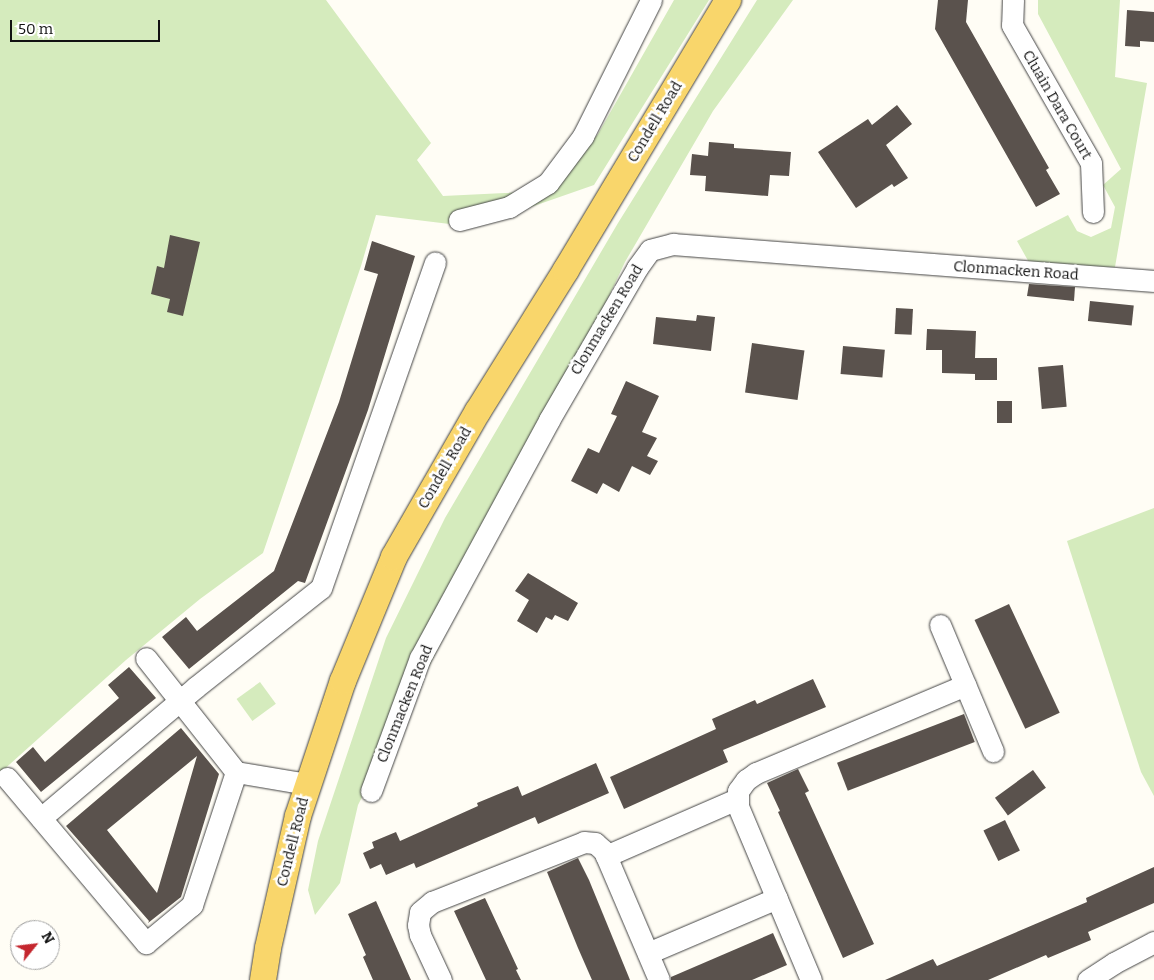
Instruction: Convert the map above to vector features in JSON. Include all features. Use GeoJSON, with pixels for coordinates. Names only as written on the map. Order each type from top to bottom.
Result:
{"type":"FeatureCollection","features":[{"type":"Feature","properties":{"kind":"main road","name":"Condell Road"},"geometry":{"type":"LineString","coordinates":[[263,980],[268,948],[298,816],[343,681],[394,557],[478,411],[566,270],[728,0]]}},
{"type":"Feature","properties":{"kind":"street"},"geometry":{"type":"LineString","coordinates":[[459,220],[509,207],[548,183],[583,136],[651,0]]}},
{"type":"Feature","properties":{"kind":"street","name":"Cluain Dara Court"},"geometry":{"type":"LineString","coordinates":[[1014,0],[1012,25],[1091,163],[1093,212]]}},
{"type":"Feature","properties":{"kind":"street","name":"Clonmacken Road"},"geometry":{"type":"LineString","coordinates":[[371,791],[420,658],[549,420],[637,268],[650,250],[673,244],[1154,282]]}},
{"type":"Feature","properties":{"kind":"street"},"geometry":{"type":"LineString","coordinates":[[41,818],[180,700],[321,588],[435,262]]}},
{"type":"Feature","properties":{"kind":"street"},"geometry":{"type":"LineString","coordinates":[[940,625],[993,752]]}},
{"type":"Feature","properties":{"kind":"street"},"geometry":{"type":"LineString","coordinates":[[146,658],[236,772],[308,784]]}},
{"type":"Feature","properties":{"kind":"street"},"geometry":{"type":"LineString","coordinates":[[811,980],[738,806],[738,791],[746,780],[756,773],[965,685]]}},
{"type":"Feature","properties":{"kind":"street"},"geometry":{"type":"LineString","coordinates":[[7,778],[146,943],[192,906],[236,772]]}},
{"type":"Feature","properties":{"kind":"street"},"geometry":{"type":"LineString","coordinates":[[606,856],[737,799]]}},
{"type":"Feature","properties":{"kind":"street"},"geometry":{"type":"LineString","coordinates":[[440,980],[418,925],[420,912],[432,902],[584,842],[595,843],[606,856],[659,980]]}},
{"type":"Feature","properties":{"kind":"street"},"geometry":{"type":"LineString","coordinates":[[648,953],[777,898]]}},
{"type":"Feature","properties":{"kind":"street"},"geometry":{"type":"LineString","coordinates":[[1088,980],[1114,963],[1154,942]]}},
{"type":"Feature","properties":{"kind":"green space"},"geometry":{"type":"Polygon","coordinates":[[[0,0],[326,0],[431,143],[417,160],[443,196],[545,191],[598,134],[674,0],[709,0],[594,185],[474,227],[376,215],[361,266],[263,553],[200,599],[126,660],[0,773],[0,0]]]}},
{"type":"Feature","properties":{"kind":"green space"},"geometry":{"type":"Polygon","coordinates":[[[757,0],[793,0],[713,111],[625,262],[505,518],[358,805],[340,883],[315,915],[308,890],[318,841],[386,638],[445,518],[618,223],[757,0]]]}},
{"type":"Feature","properties":{"kind":"green space"},"geometry":{"type":"Polygon","coordinates":[[[1038,0],[1120,0],[1115,77],[1147,83],[1115,267],[1031,266],[1017,241],[1068,215],[1077,231],[1091,237],[1111,228],[1115,207],[1103,185],[1121,169],[1038,14],[1038,0]]]}},
{"type":"Feature","properties":{"kind":"green space"},"geometry":{"type":"Polygon","coordinates":[[[1154,508],[1154,796],[1141,772],[1067,541],[1154,508]]]}},
{"type":"Feature","properties":{"kind":"green space"},"geometry":{"type":"Polygon","coordinates":[[[260,682],[276,704],[252,721],[237,699],[260,682]]]}},
{"type":"Feature","properties":{"kind":"building"},"geometry":{"type":"Polygon","coordinates":[[[938,0],[968,0],[966,22],[1049,168],[1046,170],[1060,194],[1036,207],[935,29],[938,0]]]}},
{"type":"Feature","properties":{"kind":"building"},"geometry":{"type":"Polygon","coordinates":[[[1127,10],[1154,12],[1154,42],[1140,41],[1140,47],[1125,46],[1127,10]]]}},
{"type":"Feature","properties":{"kind":"building"},"geometry":{"type":"Polygon","coordinates":[[[897,105],[912,124],[886,145],[908,178],[894,187],[892,184],[856,208],[818,152],[868,119],[872,125],[897,105]]]}},
{"type":"Feature","properties":{"kind":"building"},"geometry":{"type":"Polygon","coordinates":[[[709,142],[734,144],[734,148],[791,152],[789,176],[770,175],[768,196],[705,191],[706,176],[690,175],[692,154],[708,156],[709,142]]]}},
{"type":"Feature","properties":{"kind":"building"},"geometry":{"type":"Polygon","coordinates":[[[170,235],[200,242],[183,316],[167,312],[170,299],[151,294],[157,266],[164,268],[170,235]]]}},
{"type":"Feature","properties":{"kind":"building"},"geometry":{"type":"Polygon","coordinates":[[[372,241],[415,256],[368,410],[305,583],[298,581],[189,669],[162,637],[186,617],[197,631],[274,571],[339,402],[378,274],[364,270],[372,241]]]}},
{"type":"Feature","properties":{"kind":"building"},"geometry":{"type":"Polygon","coordinates":[[[1029,284],[1075,287],[1074,301],[1027,296],[1029,284]]]}},
{"type":"Feature","properties":{"kind":"building"},"geometry":{"type":"Polygon","coordinates":[[[1090,301],[1134,306],[1132,325],[1088,321],[1090,301]]]}},
{"type":"Feature","properties":{"kind":"building"},"geometry":{"type":"Polygon","coordinates":[[[896,308],[913,309],[912,335],[895,334],[896,308]]]}},
{"type":"Feature","properties":{"kind":"building"},"geometry":{"type":"Polygon","coordinates":[[[697,315],[715,317],[711,351],[653,344],[656,317],[696,321],[697,315]]]}},
{"type":"Feature","properties":{"kind":"building"},"geometry":{"type":"Polygon","coordinates":[[[927,329],[976,331],[975,358],[997,358],[997,380],[975,380],[975,374],[942,373],[942,350],[926,350],[927,329]]]}},
{"type":"Feature","properties":{"kind":"building"},"geometry":{"type":"Polygon","coordinates":[[[752,343],[804,350],[798,400],[745,393],[752,343]]]}},
{"type":"Feature","properties":{"kind":"building"},"geometry":{"type":"Polygon","coordinates":[[[843,346],[885,350],[882,378],[841,374],[843,346]]]}},
{"type":"Feature","properties":{"kind":"building"},"geometry":{"type":"Polygon","coordinates":[[[1063,365],[1067,407],[1042,409],[1038,367],[1063,365]]]}},
{"type":"Feature","properties":{"kind":"building"},"geometry":{"type":"Polygon","coordinates":[[[626,381],[659,396],[642,432],[657,438],[647,456],[658,461],[650,475],[632,466],[619,492],[603,483],[597,494],[571,481],[588,448],[599,453],[617,416],[611,414],[626,381]]]}},
{"type":"Feature","properties":{"kind":"building"},"geometry":{"type":"Polygon","coordinates":[[[997,401],[1012,401],[1012,423],[997,423],[997,401]]]}},
{"type":"Feature","properties":{"kind":"building"},"geometry":{"type":"Polygon","coordinates":[[[528,573],[578,603],[568,621],[555,615],[552,620],[546,617],[537,633],[517,621],[529,600],[515,591],[528,573]]]}},
{"type":"Feature","properties":{"kind":"building"},"geometry":{"type":"Polygon","coordinates":[[[1009,604],[1060,713],[1025,729],[975,620],[1009,604]]]}},
{"type":"Feature","properties":{"kind":"building"},"geometry":{"type":"Polygon","coordinates":[[[129,667],[156,698],[41,792],[16,762],[33,747],[45,762],[119,698],[108,685],[129,667]]]}},
{"type":"Feature","properties":{"kind":"building"},"geometry":{"type":"Polygon","coordinates":[[[813,679],[826,707],[723,750],[728,762],[624,809],[610,777],[716,729],[712,719],[755,700],[757,704],[813,679]]]}},
{"type":"Feature","properties":{"kind":"building"},"geometry":{"type":"Polygon","coordinates":[[[964,714],[975,742],[848,791],[837,763],[964,714]]]}},
{"type":"Feature","properties":{"kind":"building"},"geometry":{"type":"Polygon","coordinates":[[[181,728],[219,774],[181,897],[148,923],[149,921],[66,826],[181,728]],[[197,756],[107,830],[157,893],[197,756]]]}},
{"type":"Feature","properties":{"kind":"building"},"geometry":{"type":"Polygon","coordinates":[[[596,763],[609,793],[538,824],[535,817],[416,868],[414,863],[386,875],[381,864],[370,869],[363,853],[374,848],[372,842],[396,832],[400,841],[478,806],[477,803],[518,786],[522,796],[596,763]]]}},
{"type":"Feature","properties":{"kind":"building"},"geometry":{"type":"Polygon","coordinates":[[[798,769],[809,791],[805,793],[874,944],[843,958],[767,783],[798,769]]]}},
{"type":"Feature","properties":{"kind":"building"},"geometry":{"type":"Polygon","coordinates":[[[1033,770],[1046,788],[1008,815],[995,798],[1033,770]]]}},
{"type":"Feature","properties":{"kind":"building"},"geometry":{"type":"Polygon","coordinates":[[[1005,820],[1020,851],[998,861],[983,831],[1005,820]]]}},
{"type":"Feature","properties":{"kind":"building"},"geometry":{"type":"Polygon","coordinates":[[[578,858],[630,980],[592,980],[578,948],[547,872],[578,858]]]}},
{"type":"Feature","properties":{"kind":"building"},"geometry":{"type":"Polygon","coordinates":[[[1154,867],[1154,903],[1088,932],[1091,940],[1048,958],[1046,955],[988,980],[885,980],[933,959],[937,966],[1087,902],[1086,898],[1154,867]]]}},
{"type":"Feature","properties":{"kind":"building"},"geometry":{"type":"Polygon","coordinates":[[[485,898],[518,969],[516,970],[521,980],[486,980],[454,911],[485,898]]]}},
{"type":"Feature","properties":{"kind":"building"},"geometry":{"type":"Polygon","coordinates":[[[376,901],[411,980],[373,980],[363,957],[366,955],[348,914],[376,901]]]}},
{"type":"Feature","properties":{"kind":"building"},"geometry":{"type":"Polygon","coordinates":[[[773,933],[787,965],[752,980],[671,980],[671,977],[773,933]]]}}]}
